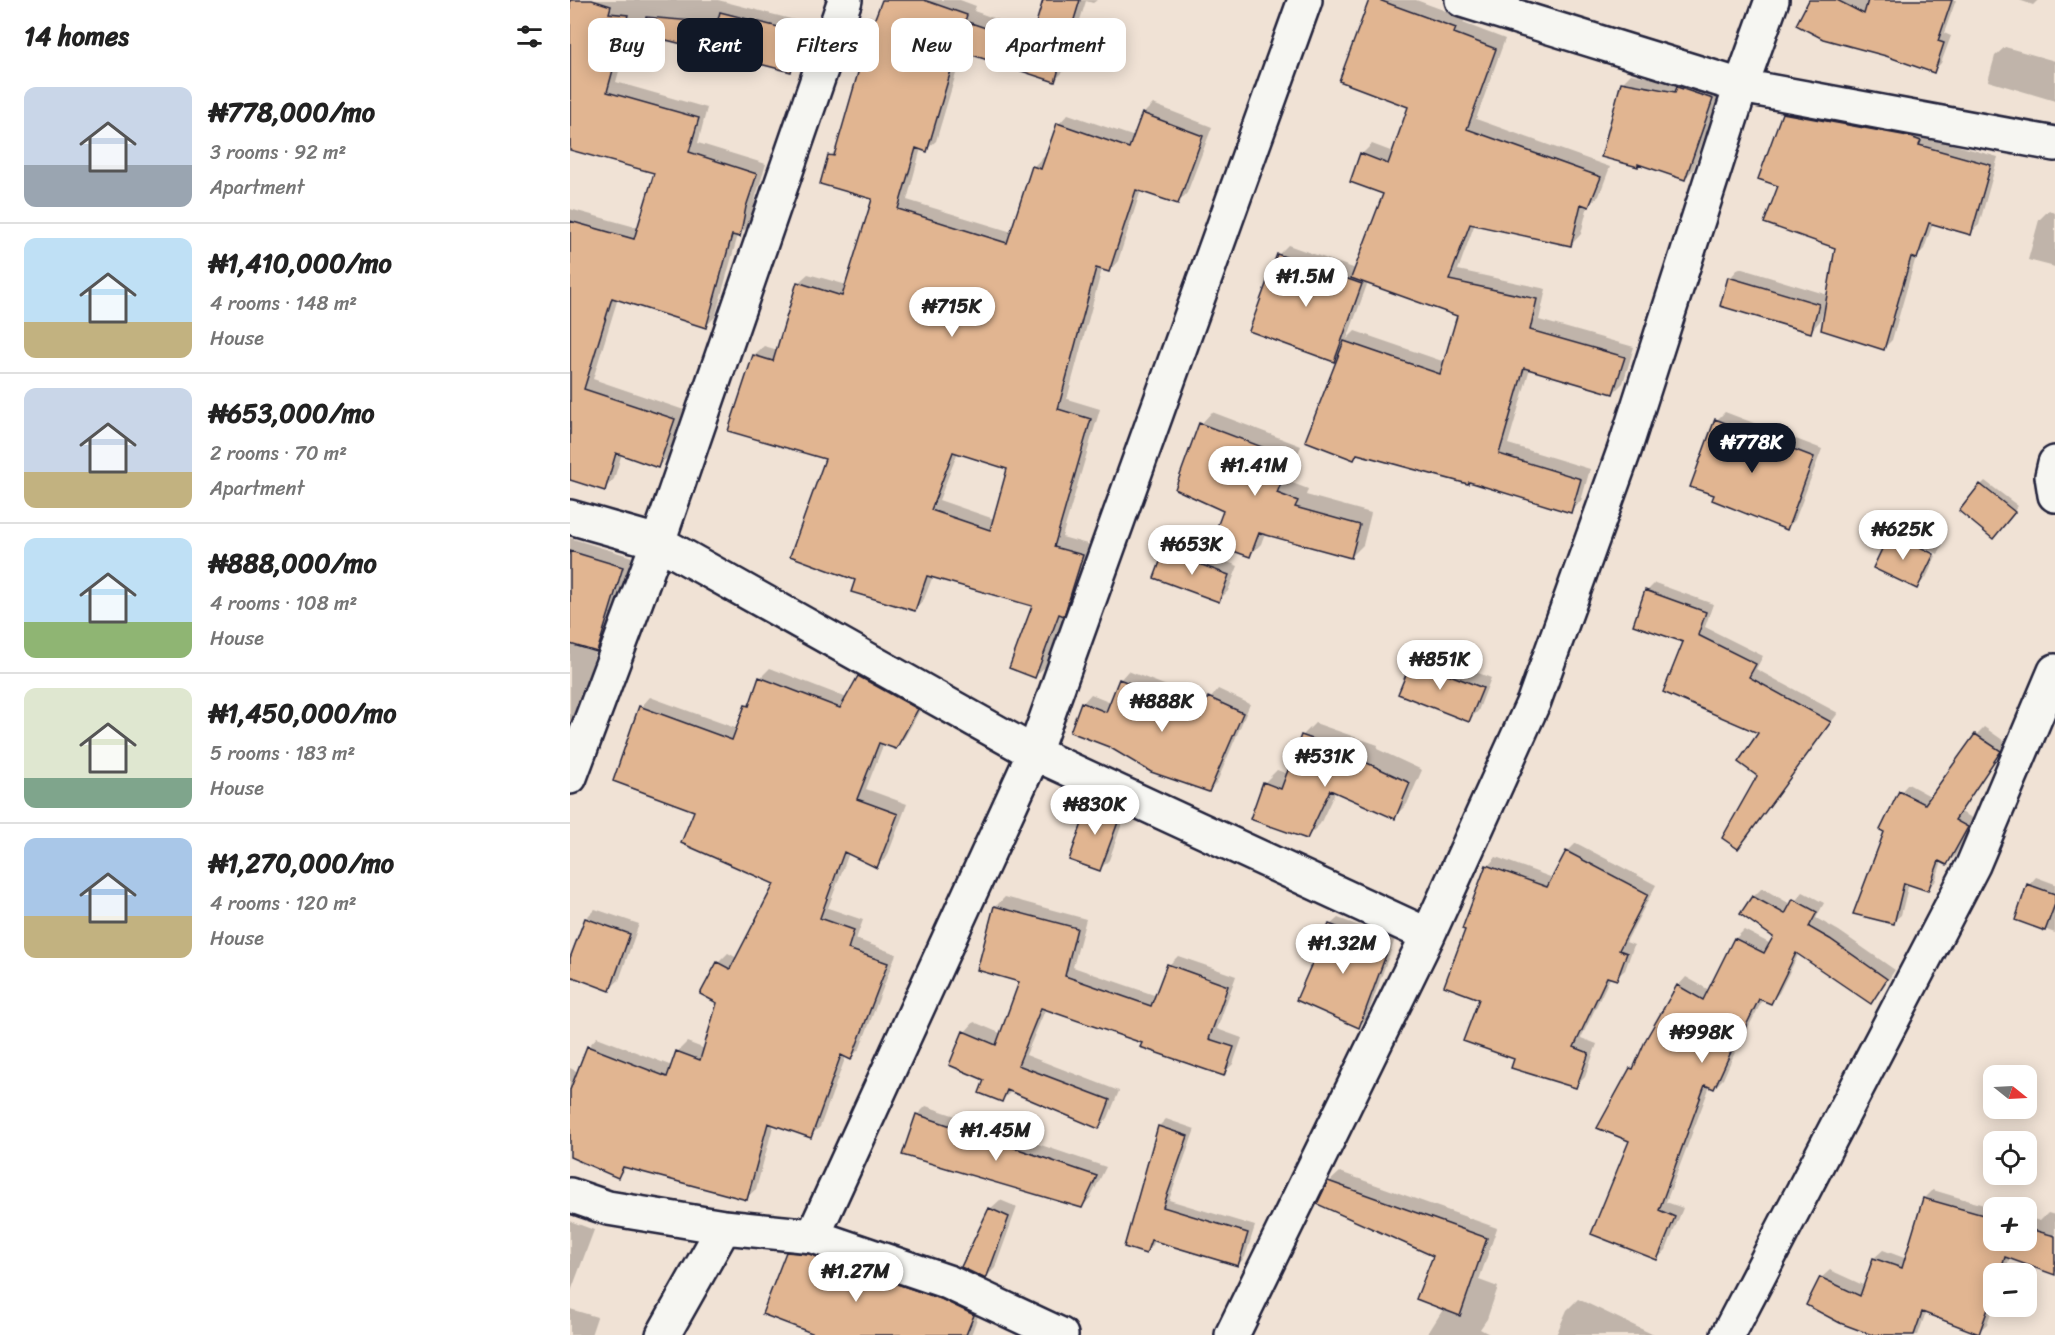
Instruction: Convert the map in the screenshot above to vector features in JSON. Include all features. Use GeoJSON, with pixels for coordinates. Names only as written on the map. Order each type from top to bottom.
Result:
{"type":"FeatureCollection","features":[{"type":"Feature","properties":{"kind":"street"},"geometry":{"type":"LineString","coordinates":[[570,777],[658,542],[846,0]]}},
{"type":"Feature","properties":{"kind":"street"},"geometry":{"type":"LineString","coordinates":[[813,1236],[1034,753],[1305,0]]}},
{"type":"Feature","properties":{"kind":"street"},"geometry":{"type":"LineString","coordinates":[[1462,0],[1741,86],[2055,144]]}},
{"type":"Feature","properties":{"kind":"street"},"geometry":{"type":"LineString","coordinates":[[1232,1335],[1428,935],[1534,701],[1624,452],[1741,86],[1772,0]]}},
{"type":"Feature","properties":{"kind":"street"},"geometry":{"type":"LineString","coordinates":[[2055,463],[2052,476],[2055,495]]}},
{"type":"Feature","properties":{"kind":"street"},"geometry":{"type":"LineString","coordinates":[[570,517],[658,542],[1034,753],[1428,935]]}},
{"type":"Feature","properties":{"kind":"street"},"geometry":{"type":"LineString","coordinates":[[1728,1335],[1973,865],[2055,671]]}},
{"type":"Feature","properties":{"kind":"street"},"geometry":{"type":"LineString","coordinates":[[570,1195],[608,1208],[724,1227],[813,1236],[948,1282],[1061,1335]]}},
{"type":"Feature","properties":{"kind":"street"},"geometry":{"type":"LineString","coordinates":[[663,1335],[724,1227]]}},
{"type":"Feature","properties":{"kind":"building"},"geometry":{"type":"Polygon","coordinates":[[[570,0],[592,0],[611,6],[609,13],[628,15],[627,18],[588,18],[588,72],[612,72],[607,92],[699,118],[689,152],[757,174],[746,207],[740,237],[732,235],[706,328],[612,298],[584,389],[675,419],[658,468],[616,453],[605,491],[570,480],[570,221],[634,239],[654,173],[570,150],[570,0]]]}},
{"type":"Feature","properties":{"kind":"building"},"geometry":{"type":"Polygon","coordinates":[[[882,0],[924,0],[967,15],[966,18],[891,18],[891,72],[951,72],[927,152],[916,148],[898,209],[1007,243],[1032,166],[1041,169],[1057,123],[1129,148],[1142,113],[1203,136],[1178,204],[1136,190],[1109,272],[1096,268],[1058,409],[1091,419],[1054,547],[1083,555],[1064,616],[1059,614],[1035,678],[1009,668],[1032,606],[927,576],[915,611],[851,592],[855,580],[790,556],[825,459],[728,431],[753,355],[773,361],[797,282],[842,296],[872,199],[820,184],[828,155],[834,156],[858,72],[879,72],[879,18],[875,18],[882,0]],[[953,452],[931,510],[990,530],[1007,469],[953,452]]]}},
{"type":"Feature","properties":{"kind":"building"},"geometry":{"type":"Polygon","coordinates":[[[1043,0],[1080,0],[1075,18],[1038,18],[1043,0]]]}},
{"type":"Feature","properties":{"kind":"building"},"geometry":{"type":"Polygon","coordinates":[[[1369,0],[1379,0],[1456,28],[1454,33],[1496,49],[1467,129],[1601,177],[1589,207],[1581,204],[1571,246],[1470,224],[1449,280],[1537,299],[1530,330],[1625,357],[1613,394],[1524,368],[1499,454],[1581,479],[1571,513],[1469,482],[1468,484],[1357,454],[1354,460],[1305,441],[1344,341],[1440,374],[1457,316],[1351,278],[1383,194],[1350,182],[1360,153],[1388,164],[1408,107],[1339,81],[1369,0]]]}},
{"type":"Feature","properties":{"kind":"building"},"geometry":{"type":"Polygon","coordinates":[[[1809,0],[1837,0],[1864,14],[1868,0],[1952,0],[1938,41],[1944,43],[1934,73],[1886,56],[1823,39],[1796,25],[1809,0]]]}},
{"type":"Feature","properties":{"kind":"building"},"geometry":{"type":"Polygon","coordinates":[[[720,12],[743,18],[718,18],[720,12]]]}},
{"type":"Feature","properties":{"kind":"building"},"geometry":{"type":"Polygon","coordinates":[[[665,19],[677,20],[677,43],[665,40],[665,19]]]}},
{"type":"Feature","properties":{"kind":"building"},"geometry":{"type":"Polygon","coordinates":[[[763,23],[775,26],[775,68],[763,65],[763,23]]]}},
{"type":"Feature","properties":{"kind":"building"},"geometry":{"type":"Polygon","coordinates":[[[973,24],[985,28],[985,59],[973,55],[973,24]]]}},
{"type":"Feature","properties":{"kind":"building"},"geometry":{"type":"Polygon","coordinates":[[[1024,72],[1058,72],[1055,82],[1024,72]]]}},
{"type":"Feature","properties":{"kind":"building"},"geometry":{"type":"Polygon","coordinates":[[[1621,82],[1675,92],[1677,87],[1713,99],[1685,180],[1638,164],[1638,167],[1601,157],[1621,82]]]}},
{"type":"Feature","properties":{"kind":"building"},"geometry":{"type":"Polygon","coordinates":[[[1782,113],[1908,136],[1921,141],[1919,145],[1991,165],[1971,235],[1929,223],[1917,259],[1911,257],[1884,350],[1821,330],[1835,248],[1764,223],[1778,186],[1758,179],[1782,113]]]}},
{"type":"Feature","properties":{"kind":"building"},"geometry":{"type":"Polygon","coordinates":[[[1277,254],[1362,284],[1334,362],[1249,331],[1277,254]]]}},
{"type":"Feature","properties":{"kind":"building"},"geometry":{"type":"Polygon","coordinates":[[[1728,277],[1819,304],[1811,333],[1720,306],[1728,277]]]}},
{"type":"Feature","properties":{"kind":"building"},"geometry":{"type":"Polygon","coordinates":[[[1715,419],[1814,457],[1787,530],[1712,500],[1714,495],[1690,487],[1715,419]]]}},
{"type":"Feature","properties":{"kind":"building"},"geometry":{"type":"Polygon","coordinates":[[[1199,423],[1291,458],[1277,493],[1298,501],[1295,507],[1360,525],[1351,558],[1259,533],[1250,557],[1211,543],[1223,511],[1175,489],[1199,423]]]}},
{"type":"Feature","properties":{"kind":"building"},"geometry":{"type":"Polygon","coordinates":[[[1980,484],[2015,512],[1993,539],[1959,511],[1980,484]]]}},
{"type":"Feature","properties":{"kind":"building"},"geometry":{"type":"Polygon","coordinates":[[[1890,532],[1934,554],[1917,589],[1873,568],[1890,532]]]}},
{"type":"Feature","properties":{"kind":"building"},"geometry":{"type":"Polygon","coordinates":[[[570,551],[623,567],[597,652],[570,644],[570,551]]]}},
{"type":"Feature","properties":{"kind":"building"},"geometry":{"type":"Polygon","coordinates":[[[1164,551],[1229,575],[1219,602],[1154,578],[1164,551]]]}},
{"type":"Feature","properties":{"kind":"building"},"geometry":{"type":"Polygon","coordinates":[[[1645,590],[1706,612],[1698,635],[1756,664],[1749,677],[1831,722],[1738,849],[1722,838],[1757,776],[1738,762],[1758,733],[1663,692],[1683,642],[1633,625],[1645,590]]]}},
{"type":"Feature","properties":{"kind":"building"},"geometry":{"type":"Polygon","coordinates":[[[1412,660],[1483,688],[1469,722],[1398,694],[1412,660]]]}},
{"type":"Feature","properties":{"kind":"building"},"geometry":{"type":"Polygon","coordinates":[[[858,676],[918,709],[896,749],[879,743],[857,799],[898,814],[877,868],[844,852],[820,918],[854,930],[848,949],[888,963],[851,1060],[841,1055],[811,1138],[768,1123],[747,1200],[623,1167],[618,1178],[570,1157],[570,1090],[587,1046],[667,1077],[676,1051],[700,1060],[717,1003],[700,994],[717,962],[730,969],[774,884],[681,843],[694,811],[613,781],[639,706],[732,740],[745,705],[749,706],[759,677],[840,708],[858,676]]]}},
{"type":"Feature","properties":{"kind":"building"},"geometry":{"type":"Polygon","coordinates":[[[1119,679],[1202,712],[1208,697],[1243,713],[1209,792],[1151,772],[1109,747],[1070,732],[1081,702],[1106,712],[1119,679]]]}},
{"type":"Feature","properties":{"kind":"building"},"geometry":{"type":"Polygon","coordinates":[[[1975,734],[2001,751],[1955,820],[1968,827],[1947,865],[1939,861],[1928,891],[1904,883],[1894,924],[1853,914],[1884,832],[1880,830],[1899,791],[1925,804],[1975,734]]]}},
{"type":"Feature","properties":{"kind":"building"},"geometry":{"type":"Polygon","coordinates":[[[1301,735],[1366,758],[1365,762],[1410,783],[1395,819],[1330,790],[1307,839],[1250,819],[1263,782],[1281,789],[1301,735]]]}},
{"type":"Feature","properties":{"kind":"building"},"geometry":{"type":"Polygon","coordinates":[[[1090,801],[1121,814],[1100,871],[1069,860],[1090,801]]]}},
{"type":"Feature","properties":{"kind":"building"},"geometry":{"type":"Polygon","coordinates":[[[1566,851],[1648,894],[1619,950],[1627,953],[1617,980],[1607,977],[1574,1047],[1589,1053],[1576,1088],[1511,1068],[1514,1059],[1463,1041],[1479,999],[1444,986],[1486,865],[1547,887],[1566,851]]]}},
{"type":"Feature","properties":{"kind":"building"},"geometry":{"type":"Polygon","coordinates":[[[2027,884],[2055,894],[2055,904],[2045,931],[2015,920],[2027,884]]]}},
{"type":"Feature","properties":{"kind":"building"},"geometry":{"type":"Polygon","coordinates":[[[1752,896],[1785,914],[1793,899],[1817,912],[1809,927],[1887,979],[1871,1004],[1796,953],[1771,1004],[1759,999],[1714,1089],[1705,1085],[1659,1210],[1675,1217],[1657,1260],[1591,1234],[1629,1141],[1597,1128],[1630,1068],[1633,1069],[1646,1039],[1677,985],[1703,1000],[1734,938],[1764,953],[1773,937],[1740,914],[1752,896]]]}},
{"type":"Feature","properties":{"kind":"building"},"geometry":{"type":"Polygon","coordinates":[[[994,906],[1077,928],[1065,976],[1151,1006],[1167,964],[1228,986],[1209,1039],[1234,1047],[1224,1076],[1140,1047],[1142,1043],[1041,1008],[1018,1065],[1110,1100],[1099,1129],[1007,1090],[1002,1102],[979,1093],[984,1080],[949,1065],[963,1031],[996,1045],[1019,982],[977,970],[994,906]]]}},
{"type":"Feature","properties":{"kind":"building"},"geometry":{"type":"Polygon","coordinates":[[[585,918],[630,934],[610,991],[570,976],[570,958],[585,918]]]}},
{"type":"Feature","properties":{"kind":"building"},"geometry":{"type":"Polygon","coordinates":[[[1329,924],[1389,947],[1359,1028],[1296,1000],[1329,924]]]}},
{"type":"Feature","properties":{"kind":"building"},"geometry":{"type":"Polygon","coordinates":[[[916,1114],[1097,1176],[1082,1208],[902,1155],[916,1114]]]}},
{"type":"Feature","properties":{"kind":"building"},"geometry":{"type":"Polygon","coordinates":[[[1158,1126],[1188,1136],[1163,1207],[1248,1233],[1238,1266],[1151,1240],[1146,1254],[1124,1247],[1158,1126]]]}},
{"type":"Feature","properties":{"kind":"building"},"geometry":{"type":"Polygon","coordinates":[[[1328,1181],[1487,1238],[1460,1316],[1416,1299],[1433,1256],[1317,1204],[1328,1181]]]}},
{"type":"Feature","properties":{"kind":"building"},"geometry":{"type":"Polygon","coordinates":[[[1923,1198],[1983,1215],[1983,1251],[2037,1251],[2037,1231],[2055,1236],[2055,1275],[2037,1269],[2037,1263],[2022,1263],[2005,1257],[2003,1263],[1983,1263],[1983,1317],[1985,1317],[1979,1334],[1922,1312],[1914,1335],[1872,1335],[1840,1323],[1806,1305],[1820,1277],[1860,1296],[1873,1258],[1902,1268],[1923,1198]]]}},
{"type":"Feature","properties":{"kind":"building"},"geometry":{"type":"Polygon","coordinates":[[[989,1208],[1009,1217],[986,1279],[961,1267],[989,1208]]]}},
{"type":"Feature","properties":{"kind":"building"},"geometry":{"type":"Polygon","coordinates":[[[786,1252],[809,1254],[941,1299],[974,1315],[966,1335],[817,1335],[762,1314],[786,1252]]]}}]}
